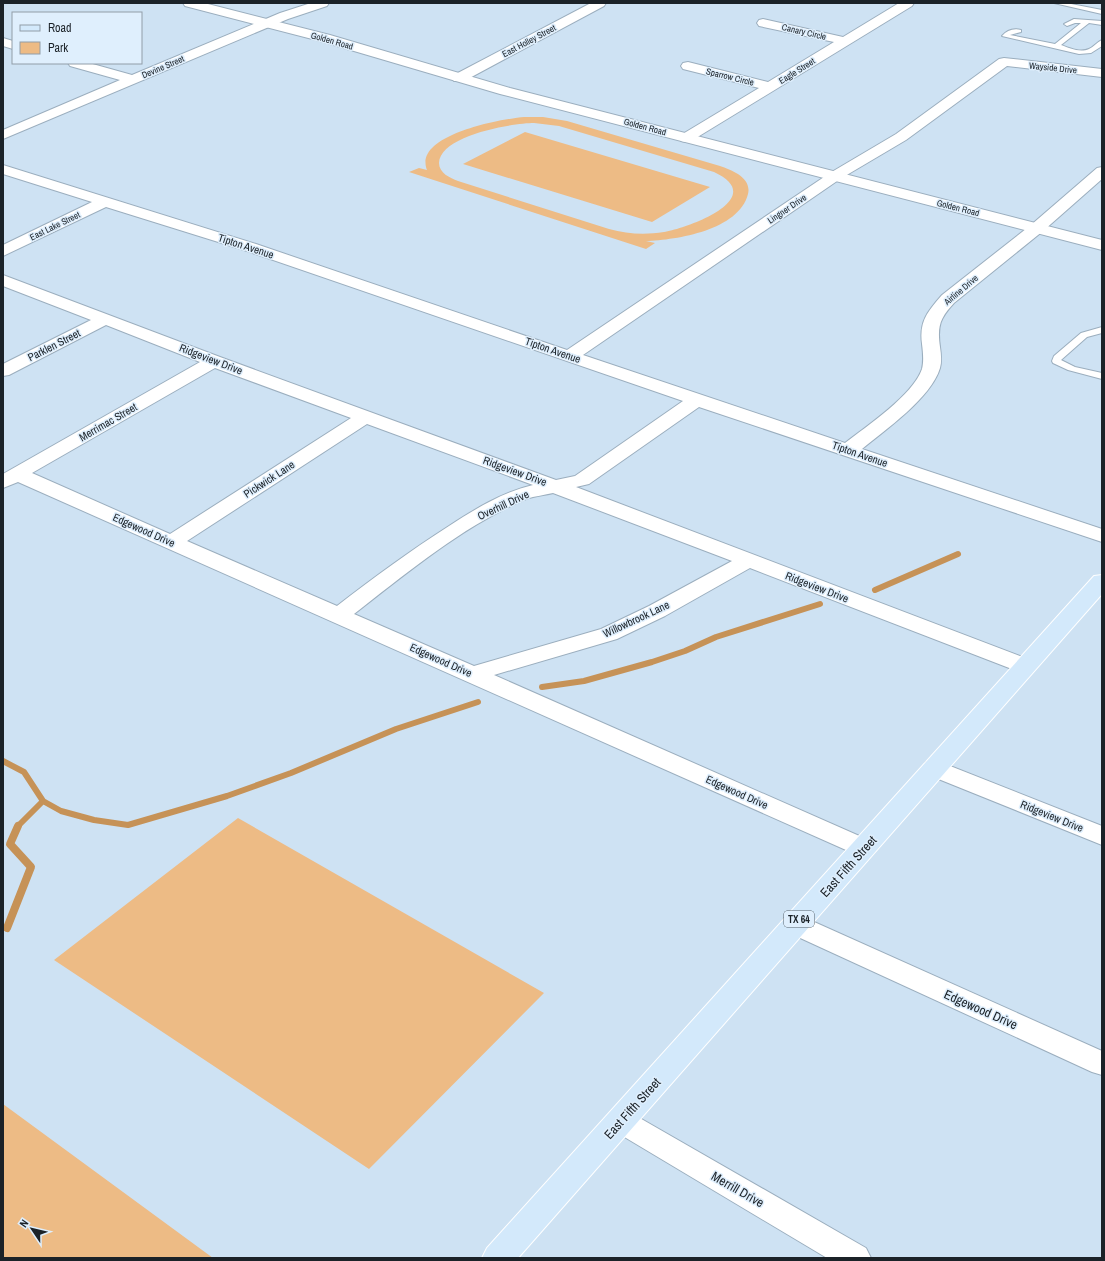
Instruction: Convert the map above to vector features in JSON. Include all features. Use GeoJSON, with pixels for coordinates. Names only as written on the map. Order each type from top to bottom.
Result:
{"type":"FeatureCollection","features":[{"type":"Feature","properties":{"kind":"main road","name":"East Fifth Street"},"geometry":{"type":"LineString","coordinates":[[498,1258],[794,924],[864,848],[1102,581]]}},
{"type":"Feature","properties":{"kind":"street","name":"Golden Road"},"geometry":{"type":"LineString","coordinates":[[189,3],[325,38],[459,78],[1102,245]]}},
{"type":"Feature","properties":{"kind":"street","name":"Devine Street"},"geometry":{"type":"LineString","coordinates":[[3,135],[266,23],[323,3]]}},
{"type":"Feature","properties":{"kind":"street","name":"East Holley Street"},"geometry":{"type":"LineString","coordinates":[[459,78],[600,3]]}},
{"type":"Feature","properties":{"kind":"street","name":"Eagle Street"},"geometry":{"type":"LineString","coordinates":[[686,138],[908,3]]}},
{"type":"Feature","properties":{"kind":"street","name":"Canary Circle"},"geometry":{"type":"LineString","coordinates":[[763,22],[845,41]]}},
{"type":"Feature","properties":{"kind":"street","name":"Wayside Drive"},"geometry":{"type":"LineString","coordinates":[[1004,62],[1102,73]]}},
{"type":"Feature","properties":{"kind":"street","name":"Lingner Drive"},"geometry":{"type":"LineString","coordinates":[[570,356],[835,176],[901,138],[1004,62]]}},
{"type":"Feature","properties":{"kind":"street"},"geometry":{"type":"LineString","coordinates":[[78,64],[133,80]]}},
{"type":"Feature","properties":{"kind":"street","name":"Sparrow Circle"},"geometry":{"type":"LineString","coordinates":[[688,66],[771,87]]}},
{"type":"Feature","properties":{"kind":"street","name":"Tipton Avenue"},"geometry":{"type":"LineString","coordinates":[[3,169],[250,247],[697,400],[1102,536]]}},
{"type":"Feature","properties":{"kind":"street","name":"Airline Drive"},"geometry":{"type":"LineString","coordinates":[[849,450],[912,397],[930,372],[933,354],[930,330],[932,320],[938,310],[948,299],[1038,228],[1102,171]]}},
{"type":"Feature","properties":{"kind":"street","name":"East Lake Street"},"geometry":{"type":"LineString","coordinates":[[3,251],[106,202]]}},
{"type":"Feature","properties":{"kind":"street","name":"Ridgeview Drive"},"geometry":{"type":"LineString","coordinates":[[3,280],[214,361],[554,486],[746,561],[1025,666]]}},
{"type":"Feature","properties":{"kind":"street","name":"Parklen Street"},"geometry":{"type":"LineString","coordinates":[[3,371],[105,319]]}},
{"type":"Feature","properties":{"kind":"street","name":"Merrimac Street"},"geometry":{"type":"LineString","coordinates":[[10,478],[214,361]]}},
{"type":"Feature","properties":{"kind":"street","name":"Overhill Drive"},"geometry":{"type":"LineString","coordinates":[[338,616],[416,556],[475,518],[521,494],[582,480],[697,400]]}},
{"type":"Feature","properties":{"kind":"street","name":"Pickwick Lane"},"geometry":{"type":"LineString","coordinates":[[171,542],[366,416]]}},
{"type":"Feature","properties":{"kind":"street","name":"Edgewood Drive"},"geometry":{"type":"LineString","coordinates":[[10,478],[171,542],[864,848]]}},
{"type":"Feature","properties":{"kind":"street","name":"Willowbrook Lane"},"geometry":{"type":"LineString","coordinates":[[472,674],[609,634],[657,611],[722,576],[746,561]]}},
{"type":"Feature","properties":{"kind":"street","name":"Ridgeview Drive"},"geometry":{"type":"LineString","coordinates":[[935,768],[1102,836]]}},
{"type":"Feature","properties":{"kind":"street","name":"Edgewood Drive"},"geometry":{"type":"LineString","coordinates":[[794,924],[1102,1064]]}},
{"type":"Feature","properties":{"kind":"street","name":"Merrill Drive"},"geometry":{"type":"LineString","coordinates":[[621,1121],[855,1258]]}},
{"type":"Feature","properties":{"kind":"lane"},"geometry":{"type":"LineString","coordinates":[[1057,3],[1102,12]]}},
{"type":"Feature","properties":{"kind":"lane"},"geometry":{"type":"LineString","coordinates":[[1073,33],[1063,29],[1065,25],[1074,21],[1102,23]]}},
{"type":"Feature","properties":{"kind":"lane"},"geometry":{"type":"LineString","coordinates":[[1057,46],[1088,21]]}},
{"type":"Feature","properties":{"kind":"lane"},"geometry":{"type":"LineString","coordinates":[[1019,31],[1010,32],[1005,36],[1076,51],[1090,51],[1102,42]]}},
{"type":"Feature","properties":{"kind":"lane"},"geometry":{"type":"LineString","coordinates":[[1028,33],[1032,34],[1029,41]]}},
{"type":"Feature","properties":{"kind":"lane"},"geometry":{"type":"LineString","coordinates":[[1101,330],[1092,331],[1084,335],[1057,358],[1056,361],[1059,364],[1102,376]]}},
{"type":"Feature","properties":{"kind":"green space"},"geometry":{"type":"Polygon","coordinates":[[[543,117],[567,121],[720,166],[735,172],[744,179],[747,183],[748,194],[742,206],[733,216],[720,224],[705,231],[690,235],[646,241],[655,243],[646,249],[409,172],[419,168],[427,170],[426,158],[433,147],[445,138],[480,125],[513,118],[543,117]],[[534,123],[510,125],[479,132],[451,145],[443,153],[439,167],[446,175],[458,181],[609,229],[629,233],[650,234],[690,225],[719,210],[729,201],[733,192],[729,182],[714,172],[559,126],[534,123]]]}},
{"type":"Feature","properties":{"kind":"green space"},"geometry":{"type":"Polygon","coordinates":[[[525,132],[710,187],[652,222],[463,164],[525,132]]]}},
{"type":"Feature","properties":{"kind":"green space"},"geometry":{"type":"Polygon","coordinates":[[[238,818],[544,993],[369,1169],[54,960],[238,818]]]}},
{"type":"Feature","properties":{"kind":"green space"},"geometry":{"type":"Polygon","coordinates":[[[3,1104],[213,1258],[3,1258],[3,1104]]]}},
{"type":"Feature","properties":{"kind":"waterway"},"geometry":{"type":"LineString","coordinates":[[875,590],[958,554]]}},
{"type":"Feature","properties":{"kind":"waterway"},"geometry":{"type":"LineString","coordinates":[[542,687],[584,681],[652,662],[685,651],[716,637],[820,604]]}},
{"type":"Feature","properties":{"kind":"waterway"},"geometry":{"type":"LineString","coordinates":[[43,801],[61,811],[94,820],[128,825],[227,796],[291,773],[396,729],[478,702]]}},
{"type":"Feature","properties":{"kind":"waterway"},"geometry":{"type":"LineString","coordinates":[[3,761],[24,772],[43,801]]}},
{"type":"Feature","properties":{"kind":"waterway"},"geometry":{"type":"LineString","coordinates":[[18,826],[43,801]]}},
{"type":"Feature","properties":{"kind":"waterway"},"geometry":{"type":"LineString","coordinates":[[7,928],[31,867],[10,844],[18,826]]}}]}
